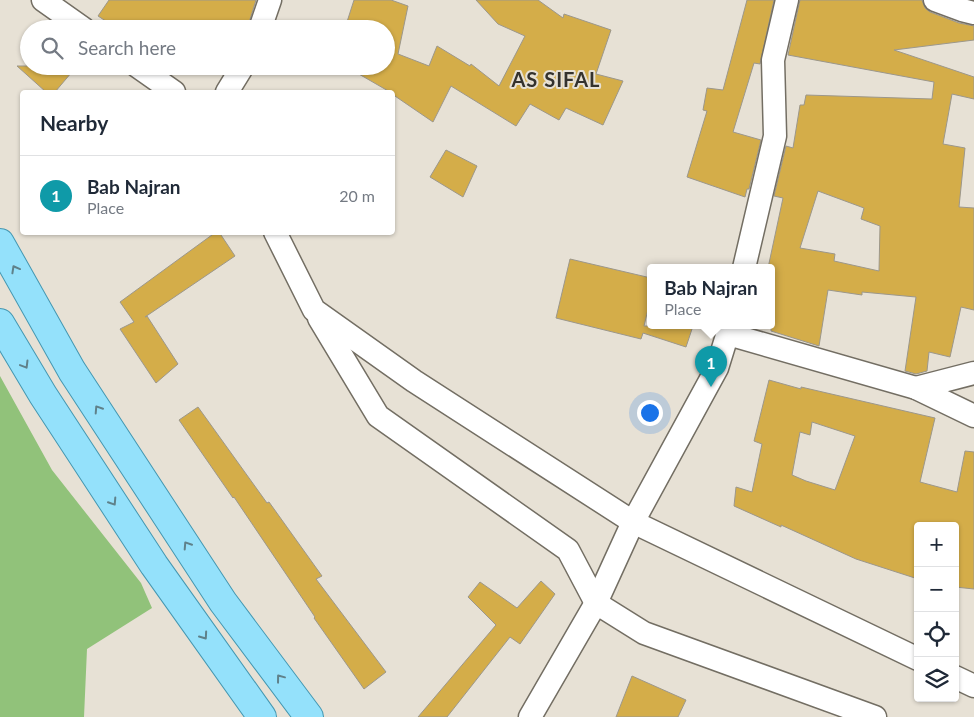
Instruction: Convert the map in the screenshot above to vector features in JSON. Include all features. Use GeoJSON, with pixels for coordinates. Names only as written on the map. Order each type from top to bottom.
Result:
{"type":"FeatureCollection","features":[{"type":"Feature","properties":{"kind":"main road"},"geometry":{"type":"LineString","coordinates":[[0,243],[72,371],[223,602],[309,717]]}},
{"type":"Feature","properties":{"kind":"main road"},"geometry":{"type":"LineString","coordinates":[[0,323],[43,395],[154,565],[262,717]]}},
{"type":"Feature","properties":{"kind":"street"},"geometry":{"type":"LineString","coordinates":[[43,0],[71,20]]}},
{"type":"Feature","properties":{"kind":"street"},"geometry":{"type":"LineString","coordinates":[[263,20],[270,0]]}},
{"type":"Feature","properties":{"kind":"street"},"geometry":{"type":"LineString","coordinates":[[745,264],[775,136],[773,60],[787,0]]}},
{"type":"Feature","properties":{"kind":"street"},"geometry":{"type":"LineString","coordinates":[[935,0],[974,13]]}},
{"type":"Feature","properties":{"kind":"street"},"geometry":{"type":"LineString","coordinates":[[150,75],[171,90]]}},
{"type":"Feature","properties":{"kind":"street"},"geometry":{"type":"LineString","coordinates":[[228,90],[238,75]]}},
{"type":"Feature","properties":{"kind":"street"},"geometry":{"type":"LineString","coordinates":[[276,235],[314,310],[378,416],[568,550],[596,603],[644,633],[875,717]]}},
{"type":"Feature","properties":{"kind":"street"},"geometry":{"type":"LineString","coordinates":[[314,310],[414,381],[633,522],[914,657]]}},
{"type":"Feature","properties":{"kind":"street"},"geometry":{"type":"LineString","coordinates":[[530,717],[596,603],[633,522],[717,368],[729,330],[916,388],[974,416]]}},
{"type":"Feature","properties":{"kind":"street"},"geometry":{"type":"LineString","coordinates":[[916,388],[974,373]]}},
{"type":"Feature","properties":{"kind":"street"},"geometry":{"type":"LineString","coordinates":[[959,679],[974,686]]}},
{"type":"Feature","properties":{"kind":"green space"},"geometry":{"type":"Polygon","coordinates":[[[0,376],[52,470],[141,583],[152,608],[87,649],[84,717],[0,717],[0,376]]]}},
{"type":"Feature","properties":{"kind":"building"},"geometry":{"type":"Polygon","coordinates":[[[109,0],[256,0],[250,20],[104,20],[98,16],[109,0]]]}},
{"type":"Feature","properties":{"kind":"building"},"geometry":{"type":"Polygon","coordinates":[[[354,0],[391,0],[408,6],[398,54],[429,66],[437,46],[470,66],[471,64],[499,86],[525,36],[498,24],[476,0],[538,0],[563,18],[564,14],[611,30],[596,74],[623,81],[603,125],[566,108],[559,120],[530,104],[516,126],[451,86],[433,122],[395,96],[395,90],[387,90],[361,75],[395,75],[395,20],[348,20],[354,0]]]}},
{"type":"Feature","properties":{"kind":"building"},"geometry":{"type":"Polygon","coordinates":[[[747,0],[774,0],[760,64],[754,63],[733,132],[761,140],[749,189],[747,189],[745,197],[687,177],[707,111],[703,110],[707,88],[723,90],[747,0]]]}},
{"type":"Feature","properties":{"kind":"building"},"geometry":{"type":"Polygon","coordinates":[[[800,0],[922,0],[925,8],[930,12],[959,23],[974,26],[974,40],[894,50],[974,77],[974,99],[952,94],[943,144],[965,148],[959,207],[974,208],[974,310],[961,307],[950,357],[929,352],[927,371],[916,374],[905,371],[916,297],[862,292],[862,295],[828,290],[819,346],[771,331],[771,329],[775,329],[775,264],[769,264],[783,198],[774,196],[786,146],[793,148],[800,105],[804,105],[806,95],[932,99],[934,82],[788,55],[800,0]],[[818,191],[800,248],[835,254],[834,261],[879,271],[880,226],[861,219],[864,208],[818,191]]]}},
{"type":"Feature","properties":{"kind":"building"},"geometry":{"type":"Polygon","coordinates":[[[27,75],[69,75],[57,90],[44,90],[27,75]]]}},
{"type":"Feature","properties":{"kind":"building"},"geometry":{"type":"Polygon","coordinates":[[[446,150],[477,166],[463,197],[430,177],[446,150]]]}},
{"type":"Feature","properties":{"kind":"building"},"geometry":{"type":"Polygon","coordinates":[[[212,235],[221,235],[235,256],[145,317],[147,316],[178,364],[156,383],[120,329],[134,322],[120,302],[212,235]]]}},
{"type":"Feature","properties":{"kind":"building"},"geometry":{"type":"Polygon","coordinates":[[[570,259],[647,277],[647,314],[644,326],[647,326],[647,329],[692,329],[686,347],[643,333],[641,339],[556,318],[570,259]]]}},
{"type":"Feature","properties":{"kind":"building"},"geometry":{"type":"Polygon","coordinates":[[[769,380],[801,389],[801,387],[935,418],[920,482],[957,492],[965,451],[974,452],[974,589],[959,587],[959,522],[914,522],[914,578],[856,559],[734,506],[736,487],[752,492],[762,444],[754,441],[769,380]],[[812,422],[810,435],[800,432],[792,475],[835,490],[855,436],[812,422]]]}},
{"type":"Feature","properties":{"kind":"building"},"geometry":{"type":"Polygon","coordinates":[[[198,407],[322,576],[316,579],[386,672],[364,689],[314,618],[234,497],[179,420],[198,407]]]}},
{"type":"Feature","properties":{"kind":"building"},"geometry":{"type":"Polygon","coordinates":[[[541,581],[555,594],[520,644],[510,637],[447,717],[418,717],[496,625],[468,597],[480,582],[517,608],[541,581]]]}},
{"type":"Feature","properties":{"kind":"building"},"geometry":{"type":"Polygon","coordinates":[[[632,676],[686,700],[678,717],[616,717],[632,676]]]}},
{"type":"Feature","properties":{"kind":"place","name":"Bab Najran"},"geometry":{"type":"Point","coordinates":[711,387]}},
{"type":"Feature","properties":{"kind":"district","name":"AS SIFAL"},"geometry":{"type":"Point","coordinates":[556,80]}}]}
